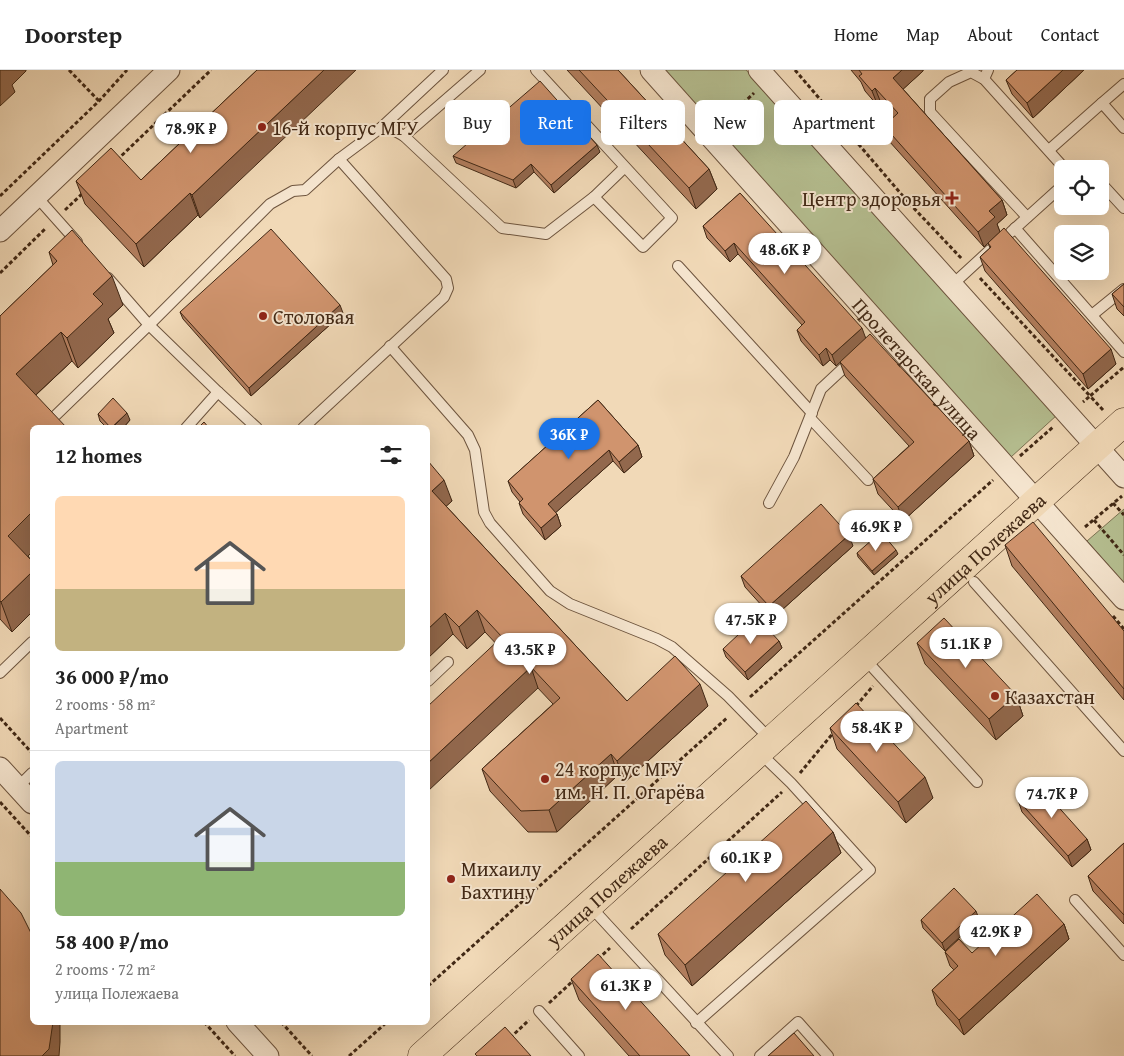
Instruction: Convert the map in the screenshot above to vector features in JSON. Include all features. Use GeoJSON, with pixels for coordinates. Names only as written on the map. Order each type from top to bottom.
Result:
{"type":"FeatureCollection","features":[{"type":"Feature","properties":{"kind":"main road","name":"улица Полежаева"},"geometry":{"type":"LineString","coordinates":[[422,1056],[765,746],[872,667],[1037,502],[1122,425]]}},
{"type":"Feature","properties":{"kind":"street"},"geometry":{"type":"LineString","coordinates":[[0,231],[169,70]]}},
{"type":"Feature","properties":{"kind":"street","name":"Пролетарская улица"},"geometry":{"type":"LineString","coordinates":[[651,70],[695,119]]}},
{"type":"Feature","properties":{"kind":"street"},"geometry":{"type":"LineString","coordinates":[[763,75],[1124,477]]}},
{"type":"Feature","properties":{"kind":"street","name":"Пролетарская улица"},"geometry":{"type":"LineString","coordinates":[[718,145],[880,335],[1002,471],[1037,502],[1072,539],[1118,607]]}},
{"type":"Feature","properties":{"kind":"street"},"geometry":{"type":"LineString","coordinates":[[0,768],[25,780],[30,796]]}},
{"type":"Feature","properties":{"kind":"street"},"geometry":{"type":"LineString","coordinates":[[240,1025],[268,1056]]}},
{"type":"Feature","properties":{"kind":"lane"},"geometry":{"type":"LineString","coordinates":[[56,415],[270,204],[294,191],[305,190],[340,159],[382,127],[443,70]]}},
{"type":"Feature","properties":{"kind":"lane"},"geometry":{"type":"LineString","coordinates":[[404,136],[480,70]]}},
{"type":"Feature","properties":{"kind":"lane"},"geometry":{"type":"LineString","coordinates":[[536,70],[672,218],[643,247],[594,197]]}},
{"type":"Feature","properties":{"kind":"lane"},"geometry":{"type":"LineString","coordinates":[[1027,218],[930,112],[930,99],[949,82],[971,72],[986,75],[1057,160]]}},
{"type":"Feature","properties":{"kind":"lane"},"geometry":{"type":"LineString","coordinates":[[1049,150],[1124,84]]}},
{"type":"Feature","properties":{"kind":"lane"},"geometry":{"type":"LineString","coordinates":[[1102,103],[1124,128]]}},
{"type":"Feature","properties":{"kind":"lane"},"geometry":{"type":"LineString","coordinates":[[382,127],[388,127],[404,136],[502,228],[546,234],[594,197],[624,167]]}},
{"type":"Feature","properties":{"kind":"lane"},"geometry":{"type":"LineString","coordinates":[[306,425],[444,297],[448,288],[446,279],[340,159]]}},
{"type":"Feature","properties":{"kind":"lane"},"geometry":{"type":"LineString","coordinates":[[1109,192],[1124,208]]}},
{"type":"Feature","properties":{"kind":"lane"},"geometry":{"type":"LineString","coordinates":[[952,285],[1054,193]]}},
{"type":"Feature","properties":{"kind":"lane"},"geometry":{"type":"LineString","coordinates":[[36,196],[84,250]]}},
{"type":"Feature","properties":{"kind":"lane"},"geometry":{"type":"LineString","coordinates":[[1015,228],[1124,352]]}},
{"type":"Feature","properties":{"kind":"lane"},"geometry":{"type":"LineString","coordinates":[[678,266],[868,480]]}},
{"type":"Feature","properties":{"kind":"lane"},"geometry":{"type":"LineString","coordinates":[[104,273],[149,325],[254,425]]}},
{"type":"Feature","properties":{"kind":"lane"},"geometry":{"type":"LineString","coordinates":[[1092,315],[1124,289]]}},
{"type":"Feature","properties":{"kind":"lane"},"geometry":{"type":"LineString","coordinates":[[390,346],[468,435],[475,450],[484,512],[550,591],[570,604],[657,638],[686,658],[739,707],[791,783],[870,870],[696,1023]]}},
{"type":"Feature","properties":{"kind":"lane"},"geometry":{"type":"LineString","coordinates":[[769,503],[794,457],[821,389],[857,356]]}},
{"type":"Feature","properties":{"kind":"lane"},"geometry":{"type":"LineString","coordinates":[[189,425],[218,392]]}},
{"type":"Feature","properties":{"kind":"lane"},"geometry":{"type":"LineString","coordinates":[[974,582],[1124,751]]}},
{"type":"Feature","properties":{"kind":"lane"},"geometry":{"type":"LineString","coordinates":[[0,672],[30,644]]}},
{"type":"Feature","properties":{"kind":"lane"},"geometry":{"type":"LineString","coordinates":[[430,679],[448,662]]}},
{"type":"Feature","properties":{"kind":"lane"},"geometry":{"type":"LineString","coordinates":[[872,667],[977,782]]}},
{"type":"Feature","properties":{"kind":"lane"},"geometry":{"type":"LineString","coordinates":[[1075,900],[1124,956]]}},
{"type":"Feature","properties":{"kind":"lane"},"geometry":{"type":"LineString","coordinates":[[590,905],[728,1056]]}},
{"type":"Feature","properties":{"kind":"lane"},"geometry":{"type":"LineString","coordinates":[[539,1012],[579,1056]]}},
{"type":"Feature","properties":{"kind":"lane"},"geometry":{"type":"LineString","coordinates":[[760,1056],[798,1022],[828,1056]]}},
{"type":"Feature","properties":{"kind":"path"},"geometry":{"type":"LineString","coordinates":[[69,70],[99,101]]}},
{"type":"Feature","properties":{"kind":"path"},"geometry":{"type":"LineString","coordinates":[[0,196],[99,101],[127,70]]}},
{"type":"Feature","properties":{"kind":"path"},"geometry":{"type":"LineString","coordinates":[[112,164],[211,70]]}},
{"type":"Feature","properties":{"kind":"path"},"geometry":{"type":"LineString","coordinates":[[795,70],[908,202],[1090,396],[1122,425]]}},
{"type":"Feature","properties":{"kind":"path"},"geometry":{"type":"LineString","coordinates":[[740,100],[763,75]]}},
{"type":"Feature","properties":{"kind":"path"},"geometry":{"type":"LineString","coordinates":[[0,273],[84,191]]}},
{"type":"Feature","properties":{"kind":"path"},"geometry":{"type":"LineString","coordinates":[[430,984],[1002,471],[1124,367]]}},
{"type":"Feature","properties":{"kind":"path"},"geometry":{"type":"LineString","coordinates":[[1072,539],[1124,494]]}},
{"type":"Feature","properties":{"kind":"path"},"geometry":{"type":"LineString","coordinates":[[1113,503],[1124,515]]}},
{"type":"Feature","properties":{"kind":"path"},"geometry":{"type":"LineString","coordinates":[[1094,520],[1124,555]]}},
{"type":"Feature","properties":{"kind":"path"},"geometry":{"type":"LineString","coordinates":[[1118,607],[1124,629]]}},
{"type":"Feature","properties":{"kind":"path"},"geometry":{"type":"LineString","coordinates":[[855,707],[872,667]]}},
{"type":"Feature","properties":{"kind":"path"},"geometry":{"type":"LineString","coordinates":[[0,718],[30,751]]}},
{"type":"Feature","properties":{"kind":"path"},"geometry":{"type":"LineString","coordinates":[[598,959],[791,783],[836,730]]}},
{"type":"Feature","properties":{"kind":"path"},"geometry":{"type":"LineString","coordinates":[[0,802],[30,835]]}},
{"type":"Feature","properties":{"kind":"path"},"geometry":{"type":"LineString","coordinates":[[504,1043],[576,979]]}},
{"type":"Feature","properties":{"kind":"path"},"geometry":{"type":"LineString","coordinates":[[207,1025],[235,1056]]}},
{"type":"Feature","properties":{"kind":"path"},"geometry":{"type":"LineString","coordinates":[[284,1025],[312,1056]]}},
{"type":"Feature","properties":{"kind":"path"},"geometry":{"type":"LineString","coordinates":[[349,1056],[383,1025]]}},
{"type":"Feature","properties":{"kind":"green space"},"geometry":{"type":"Polygon","coordinates":[[[661,70],[746,70],[774,101],[774,145],[814,145],[1057,415],[1011,457],[729,145],[764,145],[764,100],[695,100],[695,108],[661,70]]]}},
{"type":"Feature","properties":{"kind":"green space"},"geometry":{"type":"Polygon","coordinates":[[[1124,509],[1124,583],[1087,541],[1124,509]]]}},
{"type":"Feature","properties":{"kind":"building"},"geometry":{"type":"Polygon","coordinates":[[[257,70],[324,70],[192,195],[190,193],[136,244],[76,181],[111,148],[141,180],[257,70]]]}},
{"type":"Feature","properties":{"kind":"building"},"geometry":{"type":"Polygon","coordinates":[[[579,70],[618,70],[646,100],[607,100],[579,70]]]}},
{"type":"Feature","properties":{"kind":"building"},"geometry":{"type":"Polygon","coordinates":[[[859,70],[902,70],[893,78],[1002,200],[989,211],[995,217],[978,232],[893,136],[893,118],[898,113],[893,108],[893,100],[886,100],[875,88],[872,91],[859,76],[862,74],[859,70]]]}},
{"type":"Feature","properties":{"kind":"building"},"geometry":{"type":"Polygon","coordinates":[[[1017,70],[1063,70],[1027,103],[1006,80],[1017,70]]]}},
{"type":"Feature","properties":{"kind":"building"},"geometry":{"type":"Polygon","coordinates":[[[540,81],[557,100],[520,100],[520,145],[591,145],[591,138],[597,145],[551,185],[531,164],[513,180],[453,156],[466,145],[510,145],[510,107],[540,81]]]}},
{"type":"Feature","properties":{"kind":"building"},"geometry":{"type":"Polygon","coordinates":[[[685,143],[709,169],[689,188],[649,145],[685,145],[685,143]]]}},
{"type":"Feature","properties":{"kind":"building"},"geometry":{"type":"Polygon","coordinates":[[[740,193],[862,328],[832,355],[826,348],[819,355],[797,330],[805,322],[734,243],[725,251],[703,226],[740,193]]]}},
{"type":"Feature","properties":{"kind":"building"},"geometry":{"type":"Polygon","coordinates":[[[1004,228],[1111,349],[1083,374],[980,257],[991,247],[988,243],[1004,228]]]}},
{"type":"Feature","properties":{"kind":"building"},"geometry":{"type":"Polygon","coordinates":[[[271,229],[340,305],[249,388],[180,312],[271,229]]]}},
{"type":"Feature","properties":{"kind":"building"},"geometry":{"type":"Polygon","coordinates":[[[72,230],[112,276],[93,294],[103,304],[67,338],[61,332],[16,374],[64,425],[30,425],[30,514],[8,536],[30,559],[30,574],[1,602],[0,316],[57,261],[49,252],[72,230]]]}},
{"type":"Feature","properties":{"kind":"building"},"geometry":{"type":"Polygon","coordinates":[[[1124,284],[1124,307],[1112,294],[1124,284]]]}},
{"type":"Feature","properties":{"kind":"building"},"geometry":{"type":"Polygon","coordinates":[[[870,334],[969,441],[898,507],[873,479],[914,442],[840,362],[870,334]]]}},
{"type":"Feature","properties":{"kind":"building"},"geometry":{"type":"Polygon","coordinates":[[[113,398],[127,413],[114,425],[108,425],[98,414],[113,398]]]}},
{"type":"Feature","properties":{"kind":"building"},"geometry":{"type":"Polygon","coordinates":[[[598,400],[638,445],[619,462],[609,450],[548,504],[557,514],[541,528],[519,503],[523,499],[508,481],[598,400]]]}},
{"type":"Feature","properties":{"kind":"building"},"geometry":{"type":"Polygon","coordinates":[[[430,463],[444,480],[432,491],[627,701],[675,656],[700,684],[617,761],[611,754],[549,810],[521,811],[482,769],[560,698],[531,667],[430,761],[430,704],[502,637],[477,610],[459,627],[445,613],[430,627],[430,463]]]}},
{"type":"Feature","properties":{"kind":"building"},"geometry":{"type":"Polygon","coordinates":[[[821,504],[849,535],[769,606],[741,576],[821,504]]]}},
{"type":"Feature","properties":{"kind":"building"},"geometry":{"type":"Polygon","coordinates":[[[1033,522],[1124,631],[1124,689],[1005,545],[1033,522]]]}},
{"type":"Feature","properties":{"kind":"building"},"geometry":{"type":"Polygon","coordinates":[[[881,532],[896,550],[872,571],[857,553],[881,532]]]}},
{"type":"Feature","properties":{"kind":"building"},"geometry":{"type":"Polygon","coordinates":[[[757,617],[779,641],[745,672],[723,649],[757,617]]]}},
{"type":"Feature","properties":{"kind":"building"},"geometry":{"type":"Polygon","coordinates":[[[944,618],[1016,695],[989,719],[917,643],[944,618]]]}},
{"type":"Feature","properties":{"kind":"building"},"geometry":{"type":"Polygon","coordinates":[[[856,703],[925,777],[898,802],[830,728],[856,703]]]}},
{"type":"Feature","properties":{"kind":"building"},"geometry":{"type":"Polygon","coordinates":[[[1037,783],[1087,839],[1068,856],[1018,800],[1037,783]]]}},
{"type":"Feature","properties":{"kind":"building"},"geometry":{"type":"Polygon","coordinates":[[[806,801],[833,832],[685,965],[658,934],[806,801]]]}},
{"type":"Feature","properties":{"kind":"building"},"geometry":{"type":"Polygon","coordinates":[[[1124,843],[1124,915],[1088,876],[1124,843]]]}},
{"type":"Feature","properties":{"kind":"building"},"geometry":{"type":"Polygon","coordinates":[[[954,888],[976,911],[942,943],[921,920],[954,888]]]}},
{"type":"Feature","properties":{"kind":"building"},"geometry":{"type":"Polygon","coordinates":[[[0,889],[21,913],[30,931],[30,1025],[53,1025],[49,1049],[42,1056],[0,1056],[0,889]]]}},
{"type":"Feature","properties":{"kind":"building"},"geometry":{"type":"Polygon","coordinates":[[[1037,894],[1064,924],[959,1020],[932,990],[958,966],[945,952],[959,939],[972,953],[1037,894]]]}},
{"type":"Feature","properties":{"kind":"building"},"geometry":{"type":"Polygon","coordinates":[[[598,954],[690,1056],[640,1056],[571,979],[598,954]]]}},
{"type":"Feature","properties":{"kind":"building"},"geometry":{"type":"Polygon","coordinates":[[[505,1027],[531,1056],[477,1056],[475,1054],[505,1027]]]}},
{"type":"Feature","properties":{"kind":"building"},"geometry":{"type":"Polygon","coordinates":[[[794,1033],[814,1056],[768,1056],[794,1033]]]}},
{"type":"Feature","properties":{"kind":"place","name":"16-й корпус МГУ"},"geometry":{"type":"Point","coordinates":[262,127]}},
{"type":"Feature","properties":{"kind":"place","name":"Центр здоровья"},"geometry":{"type":"Point","coordinates":[952,198]}},
{"type":"Feature","properties":{"kind":"place","name":"Столовая"},"geometry":{"type":"Point","coordinates":[263,316]}},
{"type":"Feature","properties":{"kind":"place","name":"Казахстан"},"geometry":{"type":"Point","coordinates":[995,696]}},
{"type":"Feature","properties":{"kind":"place","name":"24 корпус МГУ им. Н. П. Огарёва"},"geometry":{"type":"Point","coordinates":[545,779]}},
{"type":"Feature","properties":{"kind":"place","name":"Михаилу Бахтину"},"geometry":{"type":"Point","coordinates":[451,879]}}]}
